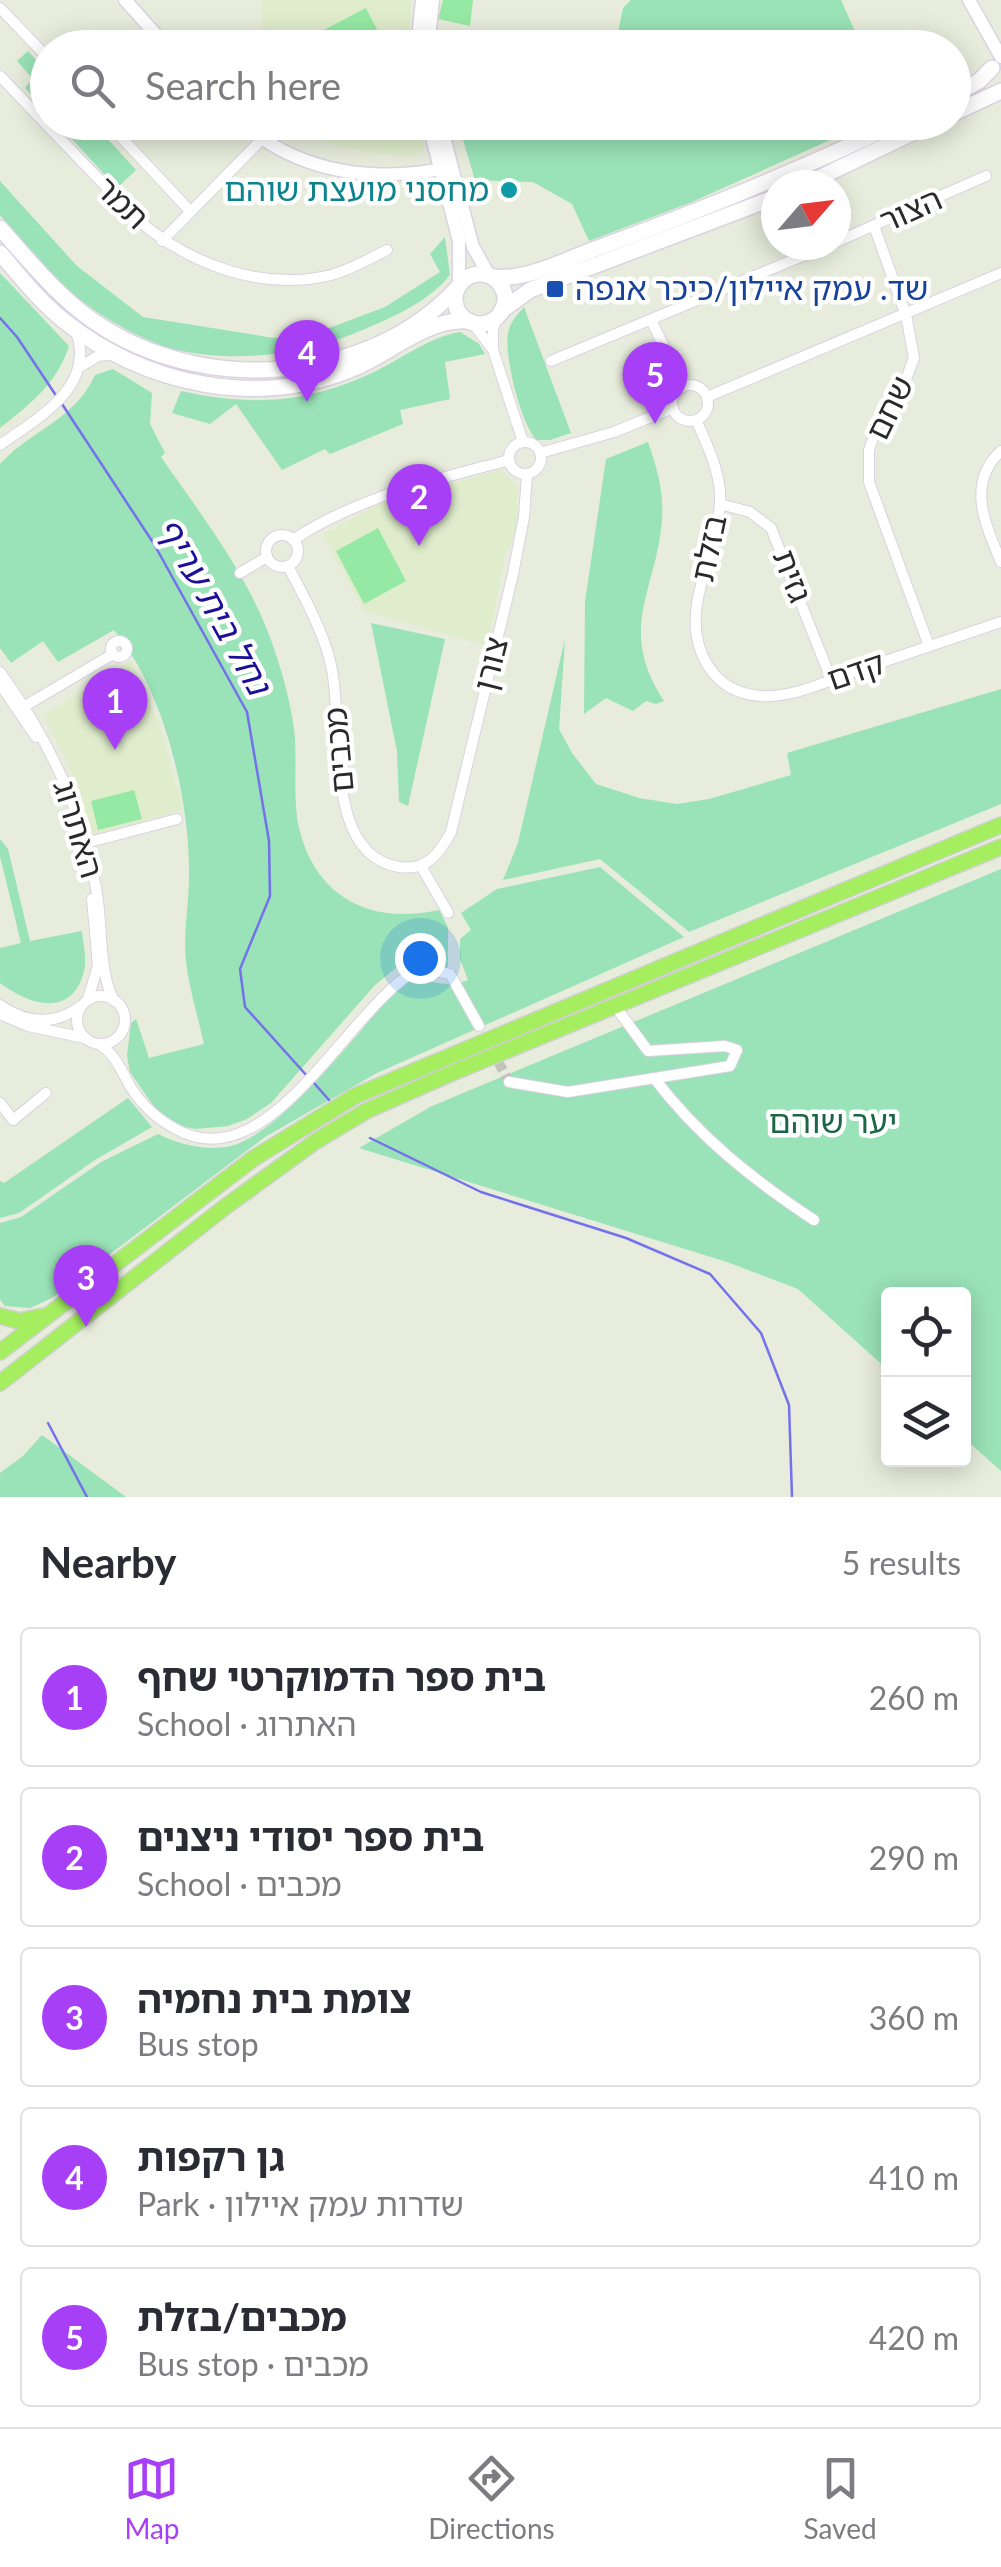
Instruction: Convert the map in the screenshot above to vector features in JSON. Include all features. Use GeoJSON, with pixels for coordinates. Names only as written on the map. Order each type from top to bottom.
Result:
{"type":"FeatureCollection","features":[{"type":"Feature","properties":{"kind":"main road"},"geometry":{"type":"LineString","coordinates":[[971,105],[1001,91],[992,82],[998,61]]}},
{"type":"Feature","properties":{"kind":"main road"},"geometry":{"type":"LineString","coordinates":[[971,85],[998,61]]}},
{"type":"Feature","properties":{"kind":"main road"},"geometry":{"type":"LineString","coordinates":[[0,228],[56,292],[102,327],[154,353],[211,368],[288,369],[345,356],[430,315],[472,274],[510,277],[537,270],[774,181],[860,140]]}},
{"type":"Feature","properties":{"kind":"main road"},"geometry":{"type":"LineString","coordinates":[[835,170],[897,140]]}},
{"type":"Feature","properties":{"kind":"main road"},"geometry":{"type":"LineString","coordinates":[[0,253],[44,304],[114,354],[186,381],[252,388],[290,386],[346,372],[435,326],[485,324],[530,290],[761,204]]}},
{"type":"Feature","properties":{"kind":"main road"},"geometry":{"type":"LineString","coordinates":[[491,276],[504,290],[500,314]]}},
{"type":"Feature","properties":{"kind":"main road"},"geometry":{"type":"LineString","coordinates":[[458,286],[456,308],[470,322]]}},
{"type":"Feature","properties":{"kind":"main road"},"geometry":{"type":"LineString","coordinates":[[18,1368],[2,1347],[254,1158],[355,1096],[1001,824]]}},
{"type":"Feature","properties":{"kind":"main road"},"geometry":{"type":"LineString","coordinates":[[0,1383],[316,1141],[404,1094],[1001,847]]}},
{"type":"Feature","properties":{"kind":"main road"},"geometry":{"type":"LineString","coordinates":[[0,1316],[29,1320],[52,1312]]}},
{"type":"Feature","properties":{"kind":"street"},"geometry":{"type":"LineString","coordinates":[[125,0],[152,30]]}},
{"type":"Feature","properties":{"kind":"street"},"geometry":{"type":"LineString","coordinates":[[419,30],[422,0]]}},
{"type":"Feature","properties":{"kind":"street"},"geometry":{"type":"LineString","coordinates":[[430,30],[433,0]]}},
{"type":"Feature","properties":{"kind":"street"},"geometry":{"type":"LineString","coordinates":[[969,0],[998,61]]}},
{"type":"Feature","properties":{"kind":"street"},"geometry":{"type":"LineString","coordinates":[[0,8],[30,39]]}},
{"type":"Feature","properties":{"kind":"street","name":"תמר"},"geometry":{"type":"LineString","coordinates":[[0,76],[30,108]]}},
{"type":"Feature","properties":{"kind":"street","name":"תמר"},"geometry":{"type":"LineString","coordinates":[[61,140],[162,241],[191,258],[226,271],[285,279],[331,275],[387,250]]}},
{"type":"Feature","properties":{"kind":"street"},"geometry":{"type":"LineString","coordinates":[[124,140],[190,211]]}},
{"type":"Feature","properties":{"kind":"street"},"geometry":{"type":"LineString","coordinates":[[162,241],[260,140],[297,159],[370,177],[408,176],[446,168]]}},
{"type":"Feature","properties":{"kind":"street"},"geometry":{"type":"LineString","coordinates":[[435,140],[472,247],[491,276]]}},
{"type":"Feature","properties":{"kind":"street"},"geometry":{"type":"LineString","coordinates":[[442,140],[460,253],[458,286]]}},
{"type":"Feature","properties":{"kind":"street"},"geometry":{"type":"LineString","coordinates":[[408,176],[431,185],[450,208]]}},
{"type":"Feature","properties":{"kind":"street","name":"הצור"},"geometry":{"type":"LineString","coordinates":[[851,236],[986,176]]}},
{"type":"Feature","properties":{"kind":"street","name":"שחם"},"geometry":{"type":"LineString","coordinates":[[874,226],[906,315],[914,358],[905,382],[878,423],[869,450],[868,482],[928,646]]}},
{"type":"Feature","properties":{"kind":"street","name":"הצור"},"geometry":{"type":"LineString","coordinates":[[551,361],[795,260]]}},
{"type":"Feature","properties":{"kind":"street"},"geometry":{"type":"LineString","coordinates":[[708,397],[1001,273]]}},
{"type":"Feature","properties":{"kind":"street"},"geometry":{"type":"LineString","coordinates":[[500,314],[494,329],[493,350],[523,442]]}},
{"type":"Feature","properties":{"kind":"street"},"geometry":{"type":"LineString","coordinates":[[651,320],[682,386]]}},
{"type":"Feature","properties":{"kind":"street"},"geometry":{"type":"LineString","coordinates":[[470,322],[493,350]]}},
{"type":"Feature","properties":{"kind":"street"},"geometry":{"type":"LineString","coordinates":[[74,329],[82,351],[78,370]]}},
{"type":"Feature","properties":{"kind":"street"},"geometry":{"type":"LineString","coordinates":[[0,446],[56,402],[78,370],[98,356],[114,354]]}},
{"type":"Feature","properties":{"kind":"street"},"geometry":{"type":"LineString","coordinates":[[694,385],[708,397],[705,414],[696,420],[682,419],[673,408],[674,396],[682,386],[694,385]]}},
{"type":"Feature","properties":{"kind":"street"},"geometry":{"type":"LineString","coordinates":[[540,453],[614,432],[673,408]]}},
{"type":"Feature","properties":{"kind":"street","name":"בזלת"},"geometry":{"type":"LineString","coordinates":[[696,420],[716,472],[720,504],[696,606],[696,636],[703,661],[713,675]]}},
{"type":"Feature","properties":{"kind":"street"},"geometry":{"type":"LineString","coordinates":[[523,442],[533,444],[540,453],[540,464],[527,474],[514,470],[509,460],[514,447],[523,442]]}},
{"type":"Feature","properties":{"kind":"street"},"geometry":{"type":"LineString","coordinates":[[1001,451],[982,476],[981,500],[1001,562]]}},
{"type":"Feature","properties":{"kind":"street"},"geometry":{"type":"LineString","coordinates":[[292,540],[355,507],[509,460]]}},
{"type":"Feature","properties":{"kind":"street","name":"צורן"},"geometry":{"type":"LineString","coordinates":[[421,866],[442,850],[451,832],[513,574],[527,474]]}},
{"type":"Feature","properties":{"kind":"street","name":"גזית"},"geometry":{"type":"LineString","coordinates":[[720,504],[750,512],[772,528],[831,680]]}},
{"type":"Feature","properties":{"kind":"street"},"geometry":{"type":"LineString","coordinates":[[286,536],[292,540],[297,553],[288,566],[276,566],[267,556],[266,546],[273,538],[286,536]]}},
{"type":"Feature","properties":{"kind":"street"},"geometry":{"type":"LineString","coordinates":[[240,574],[267,556]]}},
{"type":"Feature","properties":{"kind":"street","name":"מכבים"},"geometry":{"type":"LineString","coordinates":[[288,566],[330,658],[342,789],[351,830],[373,858],[394,866],[421,866]]}},
{"type":"Feature","properties":{"kind":"street","name":"קדם"},"geometry":{"type":"LineString","coordinates":[[713,675],[736,692],[780,695],[1001,622]]}},
{"type":"Feature","properties":{"kind":"street"},"geometry":{"type":"LineString","coordinates":[[25,706],[112,654]]}},
{"type":"Feature","properties":{"kind":"street","name":"האתרוג"},"geometry":{"type":"LineString","coordinates":[[0,672],[25,706],[61,771],[86,843],[101,916],[106,980],[114,1000]]}},
{"type":"Feature","properties":{"kind":"street","name":"האתרוג"},"geometry":{"type":"LineString","coordinates":[[0,684],[44,752],[74,824],[98,946],[96,981],[85,1002]]}},
{"type":"Feature","properties":{"kind":"street"},"geometry":{"type":"LineString","coordinates":[[86,843],[176,819]]}},
{"type":"Feature","properties":{"kind":"street"},"geometry":{"type":"LineString","coordinates":[[421,866],[448,912]]}},
{"type":"Feature","properties":{"kind":"street"},"geometry":{"type":"LineString","coordinates":[[0,1014],[28,1026],[99,1044],[121,1066],[146,1108],[164,1123],[191,1136],[213,1138],[243,1133],[270,1118],[413,972],[425,968],[450,974],[479,1026]]}},
{"type":"Feature","properties":{"kind":"street"},"geometry":{"type":"LineString","coordinates":[[0,1005],[38,1021],[64,1016],[101,996],[114,1000],[124,1017],[121,1066]]}},
{"type":"Feature","properties":{"kind":"street"},"geometry":{"type":"LineString","coordinates":[[85,1002],[77,1024],[86,1038]]}},
{"type":"Feature","properties":{"kind":"street"},"geometry":{"type":"LineString","coordinates":[[509,1082],[568,1092],[730,1066],[737,1050],[725,1046],[648,1052],[615,1006]]}},
{"type":"Feature","properties":{"kind":"street"},"geometry":{"type":"LineString","coordinates":[[99,1044],[110,1042],[122,1031]]}},
{"type":"Feature","properties":{"kind":"street"},"geometry":{"type":"LineString","coordinates":[[654,1078],[690,1123],[752,1178],[814,1220]]}},
{"type":"Feature","properties":{"kind":"street"},"geometry":{"type":"LineString","coordinates":[[0,1103],[13,1120],[46,1094]]}},
{"type":"Feature","properties":{"kind":"shaded area"},"geometry":{"type":"Polygon","coordinates":[[[262,0],[411,0],[410,30],[263,30],[262,0]]]}},
{"type":"Feature","properties":{"kind":"shaded area"},"geometry":{"type":"Polygon","coordinates":[[[321,140],[422,140],[424,146],[417,156],[372,153],[321,140]]]}},
{"type":"Feature","properties":{"kind":"shaded area"},"geometry":{"type":"Polygon","coordinates":[[[500,470],[517,486],[518,526],[504,559],[488,646],[364,611],[323,534],[379,505],[500,470]]]}},
{"type":"Feature","properties":{"kind":"shaded area"},"geometry":{"type":"Polygon","coordinates":[[[131,660],[160,726],[183,810],[93,835],[73,774],[44,716],[131,660]]]}},
{"type":"Feature","properties":{"kind":"green space"},"geometry":{"type":"Polygon","coordinates":[[[443,0],[473,0],[470,26],[438,19],[443,0]]]}},
{"type":"Feature","properties":{"kind":"green space"},"geometry":{"type":"Polygon","coordinates":[[[631,0],[841,0],[854,30],[618,30],[623,8],[631,0]]]}},
{"type":"Feature","properties":{"kind":"green space"},"geometry":{"type":"Polygon","coordinates":[[[366,8],[377,30],[324,30],[366,8]]]}},
{"type":"Feature","properties":{"kind":"green space"},"geometry":{"type":"Polygon","coordinates":[[[28,51],[30,76],[17,61],[28,51]]]}},
{"type":"Feature","properties":{"kind":"green space"},"geometry":{"type":"Polygon","coordinates":[[[73,140],[109,140],[136,170],[117,188],[73,140]]]}},
{"type":"Feature","properties":{"kind":"green space"},"geometry":{"type":"Polygon","coordinates":[[[463,140],[830,140],[692,202],[589,241],[572,204],[533,182],[475,180],[463,140]]]}},
{"type":"Feature","properties":{"kind":"green space"},"geometry":{"type":"Polygon","coordinates":[[[0,181],[77,266],[143,317],[274,338],[316,333],[385,307],[440,272],[430,254],[445,237],[450,275],[405,310],[332,342],[264,355],[218,356],[173,349],[105,317],[58,279],[0,215],[0,181]]]}},
{"type":"Feature","properties":{"kind":"green space"},"geometry":{"type":"Polygon","coordinates":[[[0,273],[69,346],[50,382],[0,428],[0,273]]]}},
{"type":"Feature","properties":{"kind":"green space"},"geometry":{"type":"Polygon","coordinates":[[[524,307],[571,433],[550,440],[537,440],[531,432],[511,373],[509,330],[524,307]]]}},
{"type":"Feature","properties":{"kind":"green space"},"geometry":{"type":"Polygon","coordinates":[[[460,332],[479,344],[485,354],[445,362],[450,399],[400,410],[403,424],[330,454],[325,449],[282,470],[236,404],[210,424],[172,413],[181,391],[256,400],[328,390],[376,371],[438,338],[460,332]]]}},
{"type":"Feature","properties":{"kind":"green space"},"geometry":{"type":"Polygon","coordinates":[[[113,369],[152,393],[150,424],[165,453],[161,457],[236,568],[261,615],[285,684],[294,729],[299,828],[319,873],[350,901],[391,914],[439,910],[448,927],[448,969],[416,957],[408,958],[375,985],[271,1103],[228,1126],[180,1126],[157,1111],[130,1072],[127,1056],[131,1023],[136,1019],[149,1058],[204,1044],[186,961],[189,876],[185,813],[171,746],[147,683],[114,630],[58,662],[43,641],[11,663],[0,648],[0,464],[76,403],[95,375],[113,369]]]}},
{"type":"Feature","properties":{"kind":"green space"},"geometry":{"type":"Polygon","coordinates":[[[648,442],[659,480],[662,519],[641,630],[650,675],[664,701],[646,701],[633,711],[606,698],[584,714],[585,602],[606,459],[648,442]]]}},
{"type":"Feature","properties":{"kind":"green space"},"geometry":{"type":"Polygon","coordinates":[[[378,528],[406,581],[364,604],[336,551],[378,528]]]}},
{"type":"Feature","properties":{"kind":"green space"},"geometry":{"type":"Polygon","coordinates":[[[371,623],[445,639],[408,806],[399,802],[397,751],[371,623]]]}},
{"type":"Feature","properties":{"kind":"green space"},"geometry":{"type":"Polygon","coordinates":[[[565,639],[559,729],[596,784],[639,798],[677,804],[709,799],[791,775],[787,753],[1001,689],[1001,804],[689,932],[600,859],[503,880],[518,843],[565,639]]]}},
{"type":"Feature","properties":{"kind":"green space"},"geometry":{"type":"Polygon","coordinates":[[[134,790],[142,819],[98,830],[91,801],[134,790]]]}},
{"type":"Feature","properties":{"kind":"green space"},"geometry":{"type":"Polygon","coordinates":[[[0,839],[8,849],[30,941],[82,931],[84,971],[78,986],[60,1002],[36,1002],[0,983],[0,948],[21,943],[0,856],[0,839]]]}},
{"type":"Feature","properties":{"kind":"green space"},"geometry":{"type":"Polygon","coordinates":[[[600,867],[684,937],[377,1073],[265,1137],[52,1298],[30,1308],[5,1306],[0,1300],[0,1223],[21,1217],[101,1162],[158,1134],[210,1148],[242,1142],[305,1093],[402,983],[420,980],[449,984],[468,980],[460,959],[460,939],[471,930],[461,913],[497,889],[600,867]]]}},
{"type":"Feature","properties":{"kind":"green space","name":"יער שוהם"},"geometry":{"type":"Polygon","coordinates":[[[1001,869],[1001,1471],[971,1444],[971,1287],[881,1287],[881,1364],[798,1289],[727,1262],[359,1148],[432,1106],[1001,869]]]}},
{"type":"Feature","properties":{"kind":"green space"},"geometry":{"type":"Polygon","coordinates":[[[128,1098],[152,1127],[95,1160],[19,1213],[0,1218],[0,1181],[4,1183],[128,1098]]]}},
{"type":"Feature","properties":{"kind":"green space"},"geometry":{"type":"Polygon","coordinates":[[[42,1435],[126,1497],[0,1497],[0,1473],[42,1435]]]}},
{"type":"Feature","properties":{"kind":"waterway","name":"נחל בית עריף"},"geometry":{"type":"LineString","coordinates":[[0,318],[57,397]]}},
{"type":"Feature","properties":{"kind":"waterway","name":"נחל בית עריף"},"geometry":{"type":"LineString","coordinates":[[62,404],[154,544],[247,712],[269,841],[270,896],[240,969],[245,1007],[308,1077]]}},
{"type":"Feature","properties":{"kind":"waterway","name":"נחל בית עריף"},"geometry":{"type":"LineString","coordinates":[[314,1083],[329,1100]]}},
{"type":"Feature","properties":{"kind":"waterway","name":"נחל בית עריף"},"geometry":{"type":"LineString","coordinates":[[370,1138],[481,1192],[626,1238],[710,1274],[761,1333],[789,1405],[792,1497]]}},
{"type":"Feature","properties":{"kind":"waterway"},"geometry":{"type":"LineString","coordinates":[[48,1423],[87,1497]]}},
{"type":"Feature","properties":{"kind":"tunnel"},"geometry":{"type":"LineString","coordinates":[[484,1035],[509,1082]]}},
{"type":"Feature","properties":{"kind":"place","name":"מחסני מועצת שוהם"},"geometry":{"type":"Point","coordinates":[509,190]}},
{"type":"Feature","properties":{"kind":"place","name":"שד. עמק איילון/כיכר אנפה"},"geometry":{"type":"Point","coordinates":[555,289]}},
{"type":"Feature","properties":{"kind":"place","name":"גן רקפות"},"geometry":{"type":"Point","coordinates":[307,402]}},
{"type":"Feature","properties":{"kind":"place","name":"מכבים/בזלת"},"geometry":{"type":"Point","coordinates":[655,424]}},
{"type":"Feature","properties":{"kind":"place","name":"בית ספר יסודי ניצנים"},"geometry":{"type":"Point","coordinates":[419,546]}},
{"type":"Feature","properties":{"kind":"place","name":"בית ספר הדמוקרטי שחף"},"geometry":{"type":"Point","coordinates":[115,750]}},
{"type":"Feature","properties":{"kind":"place","name":"צומת בית נחמיה"},"geometry":{"type":"Point","coordinates":[86,1327]}}]}
